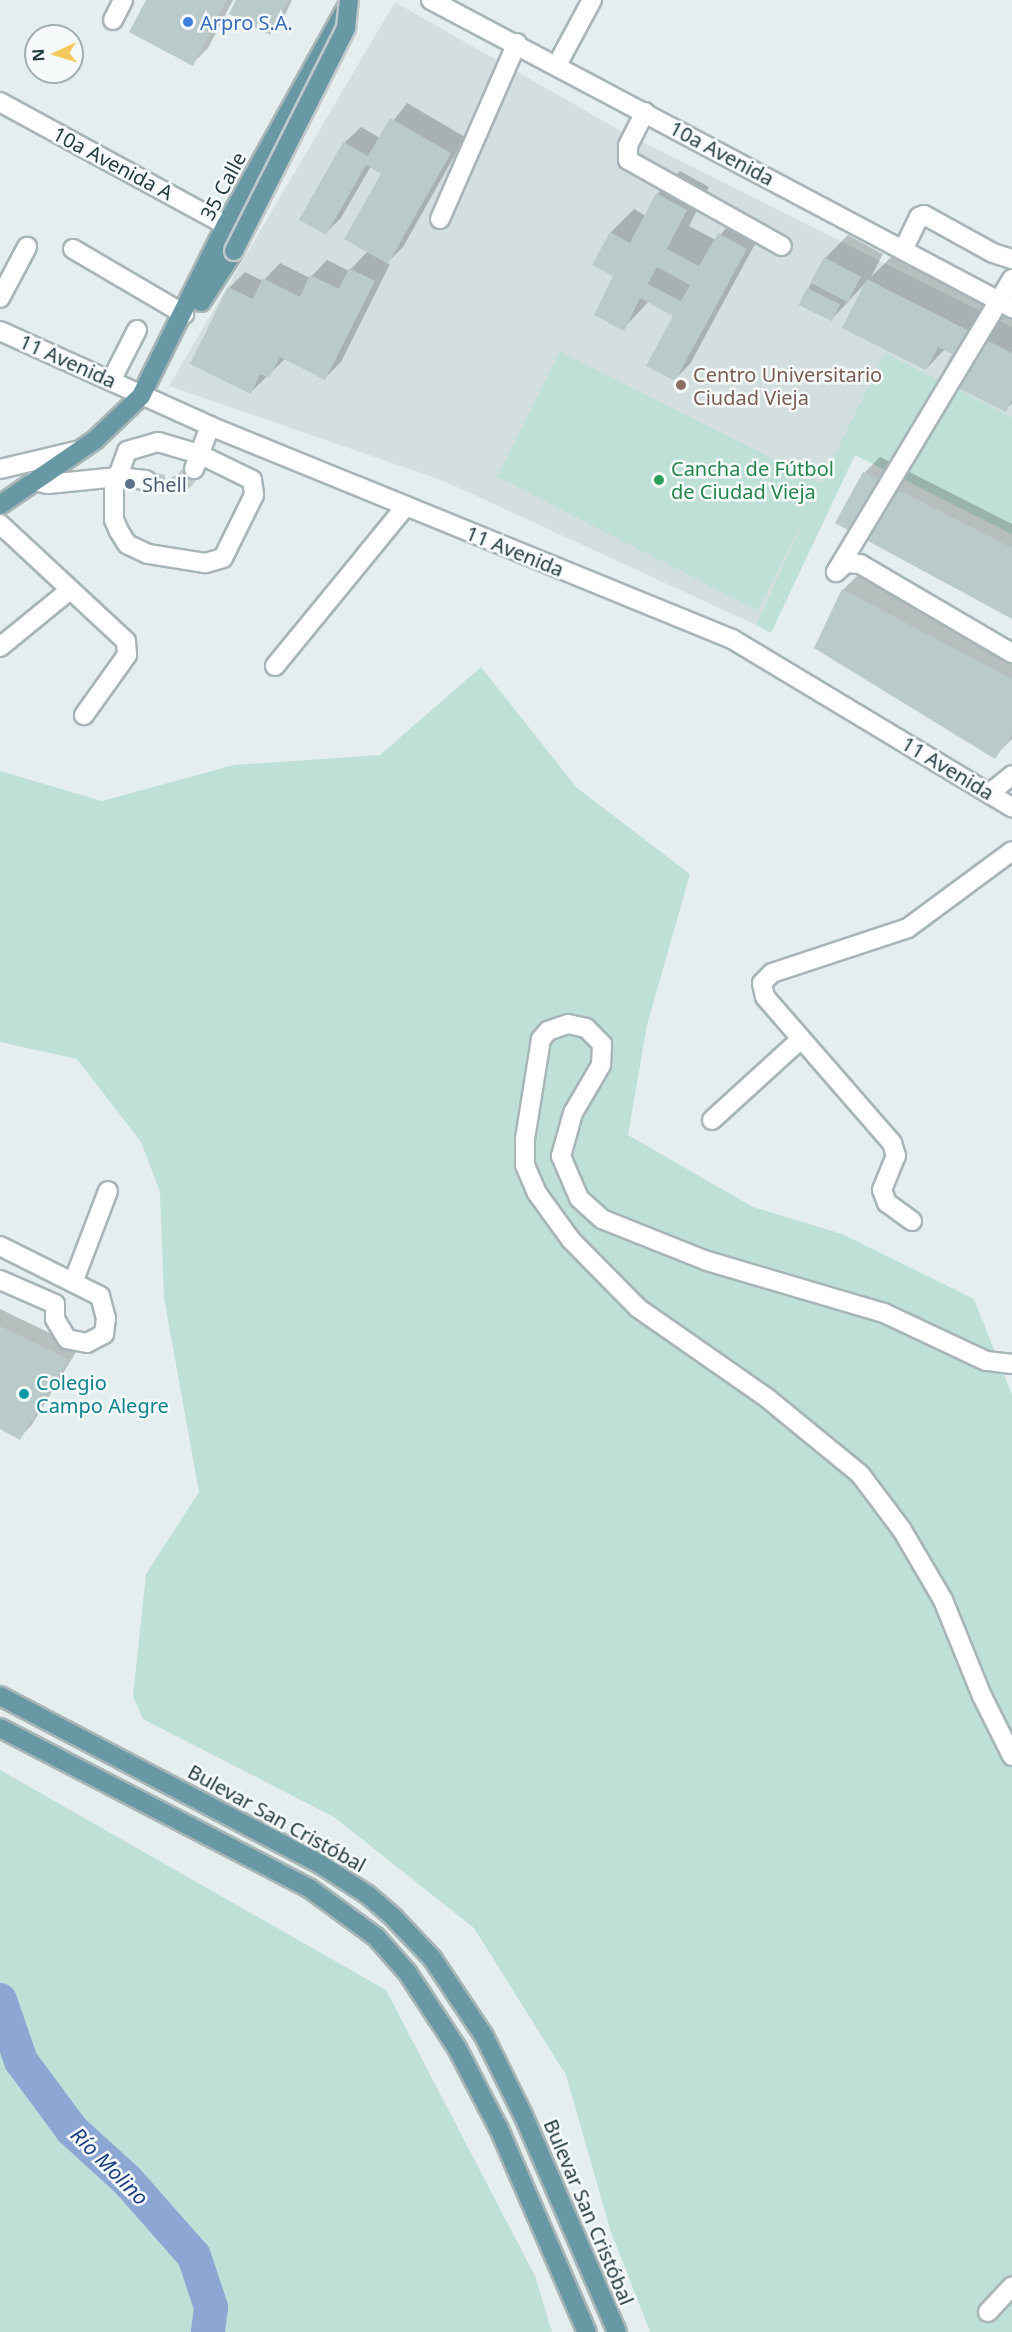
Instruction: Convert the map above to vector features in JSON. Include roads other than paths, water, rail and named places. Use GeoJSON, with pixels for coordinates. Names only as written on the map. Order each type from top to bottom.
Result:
{"type":"FeatureCollection","features":[{"type":"Feature","properties":{"kind":"main road","name":"35 Calle"},"geometry":{"type":"LineString","coordinates":[[141,396],[160,364],[226,225],[350,0]]}},
{"type":"Feature","properties":{"kind":"main road"},"geometry":{"type":"LineString","coordinates":[[160,364],[234,251],[346,28],[350,0]]}},
{"type":"Feature","properties":{"kind":"main road"},"geometry":{"type":"LineString","coordinates":[[0,505],[114,425],[141,396]]}},
{"type":"Feature","properties":{"kind":"main road","name":"Bulevar San Cristóbal"},"geometry":{"type":"LineString","coordinates":[[0,1696],[320,1864],[368,1894],[394,1918],[432,1958],[484,2036],[524,2117],[617,2332]]}},
{"type":"Feature","properties":{"kind":"main road"},"geometry":{"type":"LineString","coordinates":[[0,1728],[309,1888],[375,1937],[407,1972],[457,2048],[499,2129],[587,2332]]}},
{"type":"Feature","properties":{"kind":"street"},"geometry":{"type":"LineString","coordinates":[[113,20],[123,0]]}},
{"type":"Feature","properties":{"kind":"street","name":"10a Avenida"},"geometry":{"type":"LineString","coordinates":[[431,0],[903,250],[1008,302]]}},
{"type":"Feature","properties":{"kind":"street"},"geometry":{"type":"LineString","coordinates":[[557,65],[592,0]]}},
{"type":"Feature","properties":{"kind":"street"},"geometry":{"type":"LineString","coordinates":[[440,219],[516,43]]}},
{"type":"Feature","properties":{"kind":"street","name":"10a Avenida A"},"geometry":{"type":"LineString","coordinates":[[0,102],[226,225]]}},
{"type":"Feature","properties":{"kind":"street"},"geometry":{"type":"LineString","coordinates":[[645,112],[628,146],[628,160],[783,246]]}},
{"type":"Feature","properties":{"kind":"street"},"geometry":{"type":"LineString","coordinates":[[903,250],[919,217],[924,214],[993,253],[1012,259]]}},
{"type":"Feature","properties":{"kind":"street"},"geometry":{"type":"LineString","coordinates":[[0,298],[27,247]]}},
{"type":"Feature","properties":{"kind":"street"},"geometry":{"type":"LineString","coordinates":[[73,249],[184,314]]}},
{"type":"Feature","properties":{"kind":"street"},"geometry":{"type":"LineString","coordinates":[[1012,279],[1008,302],[836,572],[846,562],[860,564],[1012,653]]}},
{"type":"Feature","properties":{"kind":"street"},"geometry":{"type":"LineString","coordinates":[[111,379],[137,330]]}},
{"type":"Feature","properties":{"kind":"street","name":"11 Avenida"},"geometry":{"type":"LineString","coordinates":[[0,331],[111,379],[141,396],[210,426],[732,639],[1012,807]]}},
{"type":"Feature","properties":{"kind":"street"},"geometry":{"type":"LineString","coordinates":[[196,461],[210,426]]}},
{"type":"Feature","properties":{"kind":"street"},"geometry":{"type":"LineString","coordinates":[[148,443],[196,461],[246,474],[254,488],[229,552],[212,562],[148,554],[127,544],[114,520],[118,477],[127,452],[148,443]]}},
{"type":"Feature","properties":{"kind":"street"},"geometry":{"type":"LineString","coordinates":[[0,469],[76,451]]}},
{"type":"Feature","properties":{"kind":"street"},"geometry":{"type":"LineString","coordinates":[[34,482],[48,484],[118,477],[146,480]]}},
{"type":"Feature","properties":{"kind":"street"},"geometry":{"type":"LineString","coordinates":[[275,666],[406,506]]}},
{"type":"Feature","properties":{"kind":"street"},"geometry":{"type":"LineString","coordinates":[[0,524],[126,640],[127,655],[84,715]]}},
{"type":"Feature","properties":{"kind":"street"},"geometry":{"type":"LineString","coordinates":[[0,647],[70,590]]}},
{"type":"Feature","properties":{"kind":"street"},"geometry":{"type":"LineString","coordinates":[[990,793],[1012,775]]}},
{"type":"Feature","properties":{"kind":"street"},"geometry":{"type":"LineString","coordinates":[[912,1221],[887,1203],[882,1190],[896,1156],[892,1143],[765,997],[762,983],[772,973],[908,928],[1012,852]]}},
{"type":"Feature","properties":{"kind":"street"},"geometry":{"type":"LineString","coordinates":[[1012,1364],[986,1361],[884,1313],[707,1261],[602,1219],[579,1198],[561,1155],[573,1113],[601,1065],[602,1044],[586,1028],[568,1024],[549,1031],[541,1040],[535,1061],[524,1153],[529,1179],[537,1193],[571,1240],[638,1308],[767,1398],[860,1474],[902,1530],[943,1600],[982,1696],[1012,1756]]}},
{"type":"Feature","properties":{"kind":"street"},"geometry":{"type":"LineString","coordinates":[[712,1120],[801,1039]]}},
{"type":"Feature","properties":{"kind":"street"},"geometry":{"type":"LineString","coordinates":[[74,1280],[108,1191]]}},
{"type":"Feature","properties":{"kind":"street"},"geometry":{"type":"LineString","coordinates":[[0,1246],[74,1280],[100,1296],[106,1318],[104,1334],[87,1343],[67,1338],[55,1319],[55,1304],[0,1280]]}},
{"type":"Feature","properties":{"kind":"street"},"geometry":{"type":"LineString","coordinates":[[988,2312],[1012,2286]]}},
{"type":"Feature","properties":{"kind":"waterway","name":"Río Molino"},"geometry":{"type":"LineString","coordinates":[[0,2000],[21,2061],[72,2130],[127,2180],[194,2256],[211,2307],[208,2332]]}},
{"type":"Feature","properties":{"kind":"tunnel"},"geometry":{"type":"LineString","coordinates":[[146,480],[174,486],[182,483],[194,469]]}},
{"type":"Feature","properties":{"kind":"place","name":"Arpro S.A."},"geometry":{"type":"Point","coordinates":[188,22]}},
{"type":"Feature","properties":{"kind":"place","name":"Centro Universitario Ciudad Vieja"},"geometry":{"type":"Point","coordinates":[681,385]}},
{"type":"Feature","properties":{"kind":"place","name":"Cancha de Fútbol de Ciudad Vieja"},"geometry":{"type":"Point","coordinates":[659,480]}},
{"type":"Feature","properties":{"kind":"place","name":"Shell"},"geometry":{"type":"Point","coordinates":[130,484]}},
{"type":"Feature","properties":{"kind":"place","name":"Colegio Campo Alegre"},"geometry":{"type":"Point","coordinates":[24,1394]}}]}
